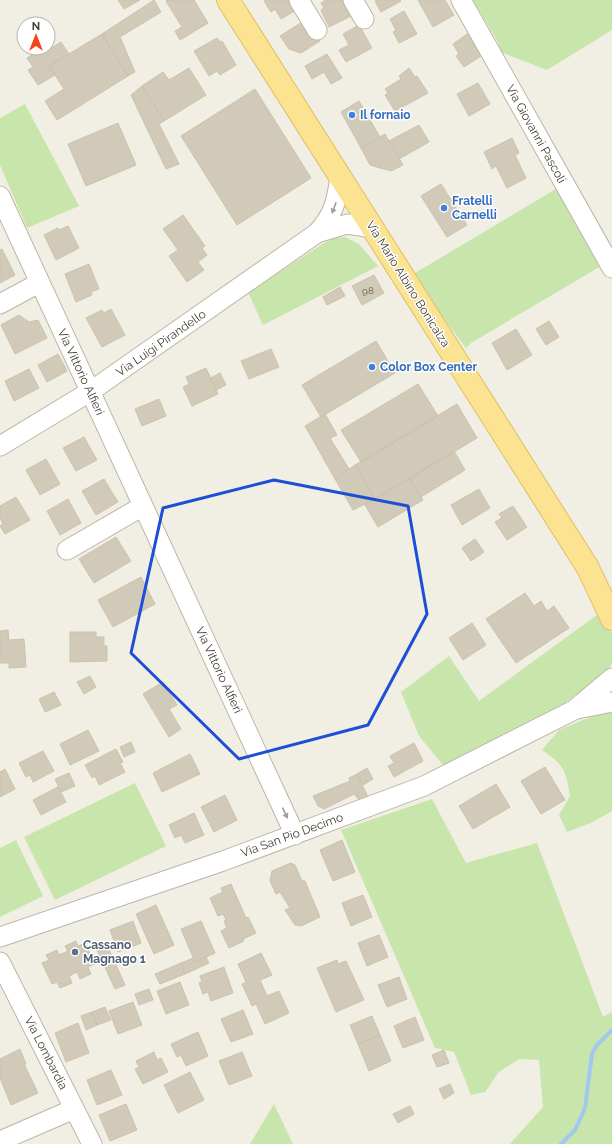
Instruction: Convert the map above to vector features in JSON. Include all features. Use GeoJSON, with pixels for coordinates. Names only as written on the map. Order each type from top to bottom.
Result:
{"type":"FeatureCollection","features":[{"type":"Feature","properties":{"kind":"main road","name":"Via Mario Albino Bonicalza"},"geometry":{"type":"LineString","coordinates":[[228,0],[588,568],[612,619]]}},
{"type":"Feature","properties":{"kind":"main road","name":"Via Mario Albino Bonicalza"},"geometry":{"type":"LineString","coordinates":[[588,568],[612,594]]}},
{"type":"Feature","properties":{"kind":"street"},"geometry":{"type":"LineString","coordinates":[[299,0],[317,30]]}},
{"type":"Feature","properties":{"kind":"street"},"geometry":{"type":"LineString","coordinates":[[353,0],[364,19]]}},
{"type":"Feature","properties":{"kind":"street","name":"Via Giovanni Pascoli"},"geometry":{"type":"LineString","coordinates":[[460,0],[612,268]]}},
{"type":"Feature","properties":{"kind":"street","name":"Via Luigi Pirandello"},"geometry":{"type":"LineString","coordinates":[[0,446],[91,392],[317,233],[329,219],[335,207],[340,178]]}},
{"type":"Feature","properties":{"kind":"street","name":"Via Vittorio Alfieri"},"geometry":{"type":"LineString","coordinates":[[0,196],[295,835]]}},
{"type":"Feature","properties":{"kind":"street","name":"Via Luigi Pirandello"},"geometry":{"type":"LineString","coordinates":[[317,233],[347,224],[372,228]]}},
{"type":"Feature","properties":{"kind":"street"},"geometry":{"type":"LineString","coordinates":[[0,304],[39,283]]}},
{"type":"Feature","properties":{"kind":"street"},"geometry":{"type":"LineString","coordinates":[[67,550],[144,506]]}},
{"type":"Feature","properties":{"kind":"street","name":"Via San Pio Decimo"},"geometry":{"type":"LineString","coordinates":[[0,937],[295,835],[424,786],[574,710],[612,678]]}},
{"type":"Feature","properties":{"kind":"street","name":"Via San Pio Decimo"},"geometry":{"type":"LineString","coordinates":[[574,710],[612,702]]}},
{"type":"Feature","properties":{"kind":"street","name":"Via Lombardia"},"geometry":{"type":"LineString","coordinates":[[0,962],[92,1144]]}},
{"type":"Feature","properties":{"kind":"street"},"geometry":{"type":"LineString","coordinates":[[0,1141],[74,1109]]}},
{"type":"Feature","properties":{"kind":"highlighted area"},"geometry":{"type":"Polygon","coordinates":[[[274,480],[408,506],[427,614],[368,725],[239,759],[131,653],[163,508],[274,480]]]}},
{"type":"Feature","properties":{"kind":"green space"},"geometry":{"type":"Polygon","coordinates":[[[473,0],[612,0],[612,30],[547,70],[500,52],[498,42],[473,0]]]}},
{"type":"Feature","properties":{"kind":"green space"},"geometry":{"type":"Polygon","coordinates":[[[25,104],[79,206],[27,228],[0,165],[0,118],[25,104]]]}},
{"type":"Feature","properties":{"kind":"green space"},"geometry":{"type":"Polygon","coordinates":[[[556,189],[601,266],[471,343],[466,348],[430,300],[415,273],[556,189]]]}},
{"type":"Feature","properties":{"kind":"green space"},"geometry":{"type":"Polygon","coordinates":[[[345,237],[359,244],[378,266],[263,325],[248,292],[332,238],[345,237]]]}},
{"type":"Feature","properties":{"kind":"green space"},"geometry":{"type":"Polygon","coordinates":[[[601,612],[612,633],[612,664],[605,673],[551,713],[443,765],[419,736],[401,692],[449,656],[479,701],[601,612]]]}},
{"type":"Feature","properties":{"kind":"green space"},"geometry":{"type":"Polygon","coordinates":[[[612,710],[612,811],[593,822],[567,832],[559,815],[570,796],[567,780],[563,769],[559,764],[542,750],[559,730],[605,711],[612,710]]]}},
{"type":"Feature","properties":{"kind":"green space"},"geometry":{"type":"Polygon","coordinates":[[[135,783],[166,846],[55,900],[24,837],[135,783]]]}},
{"type":"Feature","properties":{"kind":"green space"},"geometry":{"type":"Polygon","coordinates":[[[432,799],[466,863],[537,843],[603,1017],[612,1012],[612,1144],[510,1144],[543,1107],[539,1060],[519,1059],[499,1072],[485,1092],[471,1095],[454,1052],[435,1048],[341,830],[432,799]]]}},
{"type":"Feature","properties":{"kind":"green space"},"geometry":{"type":"Polygon","coordinates":[[[16,840],[43,896],[0,917],[0,848],[16,840]]]}},
{"type":"Feature","properties":{"kind":"green space"},"geometry":{"type":"Polygon","coordinates":[[[274,1104],[293,1144],[250,1144],[274,1104]]]}},
{"type":"Feature","properties":{"kind":"building"},"geometry":{"type":"Polygon","coordinates":[[[118,0],[140,0],[124,9],[118,0]]]}},
{"type":"Feature","properties":{"kind":"building"},"geometry":{"type":"Polygon","coordinates":[[[154,0],[161,12],[120,37],[135,72],[128,76],[102,34],[154,0]]]}},
{"type":"Feature","properties":{"kind":"building"},"geometry":{"type":"Polygon","coordinates":[[[194,0],[208,23],[180,40],[175,31],[182,27],[166,1],[194,0]]]}},
{"type":"Feature","properties":{"kind":"building"},"geometry":{"type":"Polygon","coordinates":[[[295,0],[300,8],[281,19],[275,9],[271,12],[264,1],[295,0]]]}},
{"type":"Feature","properties":{"kind":"building"},"geometry":{"type":"Polygon","coordinates":[[[326,0],[346,0],[353,15],[329,27],[321,10],[324,8],[321,3],[326,0]]]}},
{"type":"Feature","properties":{"kind":"building"},"geometry":{"type":"Polygon","coordinates":[[[418,0],[445,0],[454,15],[433,27],[418,0]]]}},
{"type":"Feature","properties":{"kind":"building"},"geometry":{"type":"Polygon","coordinates":[[[375,1],[401,1],[381,12],[375,1]]]}},
{"type":"Feature","properties":{"kind":"building"},"geometry":{"type":"Polygon","coordinates":[[[404,11],[417,34],[399,43],[393,32],[396,30],[390,19],[404,11]]]}},
{"type":"Feature","properties":{"kind":"building"},"geometry":{"type":"Polygon","coordinates":[[[307,19],[320,41],[301,53],[289,49],[280,36],[307,19]]]}},
{"type":"Feature","properties":{"kind":"building"},"geometry":{"type":"Polygon","coordinates":[[[359,25],[372,48],[346,62],[339,50],[349,45],[343,34],[359,25]]]}},
{"type":"Feature","properties":{"kind":"building"},"geometry":{"type":"Polygon","coordinates":[[[470,32],[484,54],[464,67],[456,56],[459,54],[453,44],[470,32]]]}},
{"type":"Feature","properties":{"kind":"building"},"geometry":{"type":"Polygon","coordinates":[[[102,34],[128,76],[57,120],[45,101],[64,89],[49,66],[102,34]]]}},
{"type":"Feature","properties":{"kind":"building"},"geometry":{"type":"Polygon","coordinates":[[[217,38],[220,42],[222,41],[236,65],[220,75],[217,71],[209,76],[194,51],[217,38]]]}},
{"type":"Feature","properties":{"kind":"building"},"geometry":{"type":"Polygon","coordinates":[[[61,42],[69,54],[49,66],[55,75],[38,85],[28,70],[33,67],[27,58],[30,56],[56,56],[56,45],[61,42]]]}},
{"type":"Feature","properties":{"kind":"building"},"geometry":{"type":"Polygon","coordinates":[[[327,54],[342,78],[331,84],[324,72],[312,79],[305,66],[327,54]]]}},
{"type":"Feature","properties":{"kind":"building"},"geometry":{"type":"Polygon","coordinates":[[[189,68],[206,95],[164,121],[142,86],[163,72],[169,80],[189,68]]]}},
{"type":"Feature","properties":{"kind":"building"},"geometry":{"type":"Polygon","coordinates":[[[409,68],[415,77],[417,76],[428,93],[395,111],[385,95],[388,93],[385,89],[401,79],[399,76],[409,68]]]}},
{"type":"Feature","properties":{"kind":"building"},"geometry":{"type":"Polygon","coordinates":[[[478,83],[490,104],[469,116],[457,94],[478,83]]]}},
{"type":"Feature","properties":{"kind":"building"},"geometry":{"type":"Polygon","coordinates":[[[142,86],[164,121],[159,124],[179,164],[166,169],[131,95],[142,86]]]}},
{"type":"Feature","properties":{"kind":"building"},"geometry":{"type":"Polygon","coordinates":[[[255,89],[311,178],[237,225],[181,136],[255,89]]]}},
{"type":"Feature","properties":{"kind":"building"},"geometry":{"type":"Polygon","coordinates":[[[359,101],[380,137],[361,148],[341,112],[359,101]]]}},
{"type":"Feature","properties":{"kind":"building"},"geometry":{"type":"Polygon","coordinates":[[[118,123],[136,165],[86,186],[68,144],[118,123]]]}},
{"type":"Feature","properties":{"kind":"building"},"geometry":{"type":"Polygon","coordinates":[[[419,125],[429,142],[399,159],[389,141],[419,125]]]}},
{"type":"Feature","properties":{"kind":"building"},"geometry":{"type":"Polygon","coordinates":[[[385,134],[403,165],[391,171],[370,165],[361,148],[385,134]]]}},
{"type":"Feature","properties":{"kind":"building"},"geometry":{"type":"Polygon","coordinates":[[[512,138],[519,153],[515,155],[526,178],[507,188],[496,166],[492,169],[484,152],[512,138]]]}},
{"type":"Feature","properties":{"kind":"building"},"geometry":{"type":"Polygon","coordinates":[[[441,184],[467,225],[447,237],[421,196],[441,184]]]}},
{"type":"Feature","properties":{"kind":"building"},"geometry":{"type":"Polygon","coordinates":[[[183,215],[205,246],[202,248],[207,255],[198,262],[204,270],[187,282],[169,256],[178,250],[163,229],[183,215]]]}},
{"type":"Feature","properties":{"kind":"building"},"geometry":{"type":"Polygon","coordinates":[[[68,226],[79,248],[56,260],[44,235],[58,228],[59,230],[68,226]]]}},
{"type":"Feature","properties":{"kind":"building"},"geometry":{"type":"Polygon","coordinates":[[[2,249],[15,275],[0,283],[0,250],[2,249]]]}},
{"type":"Feature","properties":{"kind":"building"},"geometry":{"type":"Polygon","coordinates":[[[89,264],[99,289],[91,292],[92,295],[76,302],[65,274],[89,264]]]}},
{"type":"Feature","properties":{"kind":"building"},"geometry":{"type":"Polygon","coordinates":[[[374,275],[384,293],[362,305],[352,286],[374,275]]]}},
{"type":"Feature","properties":{"kind":"building"},"geometry":{"type":"Polygon","coordinates":[[[340,287],[345,296],[327,305],[323,297],[340,287]]]}},
{"type":"Feature","properties":{"kind":"building"},"geometry":{"type":"Polygon","coordinates":[[[111,309],[125,335],[102,347],[86,318],[102,310],[104,313],[111,309]]]}},
{"type":"Feature","properties":{"kind":"building"},"geometry":{"type":"Polygon","coordinates":[[[19,315],[29,322],[38,320],[47,338],[15,354],[1,325],[19,315]]]}},
{"type":"Feature","properties":{"kind":"building"},"geometry":{"type":"Polygon","coordinates":[[[549,321],[559,337],[546,345],[536,329],[549,321]]]}},
{"type":"Feature","properties":{"kind":"building"},"geometry":{"type":"Polygon","coordinates":[[[516,329],[532,355],[507,370],[492,343],[516,329]]]}},
{"type":"Feature","properties":{"kind":"building"},"geometry":{"type":"Polygon","coordinates":[[[376,341],[395,373],[321,417],[302,385],[376,341]]]}},
{"type":"Feature","properties":{"kind":"building"},"geometry":{"type":"Polygon","coordinates":[[[271,349],[279,367],[249,379],[241,361],[271,349]]]}},
{"type":"Feature","properties":{"kind":"building"},"geometry":{"type":"Polygon","coordinates":[[[58,354],[67,371],[47,382],[38,365],[58,354]]]}},
{"type":"Feature","properties":{"kind":"building"},"geometry":{"type":"Polygon","coordinates":[[[206,368],[218,394],[192,406],[183,387],[189,384],[186,377],[206,368]]]}},
{"type":"Feature","properties":{"kind":"building"},"geometry":{"type":"Polygon","coordinates":[[[29,369],[39,388],[14,401],[5,381],[29,369]]]}},
{"type":"Feature","properties":{"kind":"building"},"geometry":{"type":"Polygon","coordinates":[[[220,373],[226,385],[216,390],[211,378],[220,373]]]}},
{"type":"Feature","properties":{"kind":"building"},"geometry":{"type":"Polygon","coordinates":[[[418,384],[438,416],[361,462],[341,430],[418,384]]]}},
{"type":"Feature","properties":{"kind":"building"},"geometry":{"type":"Polygon","coordinates":[[[159,399],[166,416],[142,426],[135,409],[159,399]]]}},
{"type":"Feature","properties":{"kind":"building"},"geometry":{"type":"Polygon","coordinates":[[[457,404],[477,438],[375,499],[355,465],[457,404]]]}},
{"type":"Feature","properties":{"kind":"building"},"geometry":{"type":"Polygon","coordinates":[[[325,414],[337,435],[330,438],[349,469],[335,479],[305,426],[325,414]]]}},
{"type":"Feature","properties":{"kind":"building"},"geometry":{"type":"Polygon","coordinates":[[[84,437],[97,460],[76,471],[63,448],[84,437]]]}},
{"type":"Feature","properties":{"kind":"building"},"geometry":{"type":"Polygon","coordinates":[[[454,451],[465,470],[421,497],[409,478],[454,451]]]}},
{"type":"Feature","properties":{"kind":"building"},"geometry":{"type":"Polygon","coordinates":[[[46,459],[60,484],[40,495],[26,470],[46,459]]]}},
{"type":"Feature","properties":{"kind":"building"},"geometry":{"type":"Polygon","coordinates":[[[355,465],[375,499],[353,510],[335,479],[355,465]]]}},
{"type":"Feature","properties":{"kind":"building"},"geometry":{"type":"Polygon","coordinates":[[[409,478],[423,500],[378,527],[365,505],[409,478]]]}},
{"type":"Feature","properties":{"kind":"building"},"geometry":{"type":"Polygon","coordinates":[[[104,479],[118,502],[96,515],[82,491],[104,479]]]}},
{"type":"Feature","properties":{"kind":"building"},"geometry":{"type":"Polygon","coordinates":[[[479,489],[490,508],[462,525],[451,505],[479,489]]]}},
{"type":"Feature","properties":{"kind":"building"},"geometry":{"type":"Polygon","coordinates":[[[16,497],[30,520],[5,534],[0,526],[3,524],[0,518],[0,506],[16,497]]]}},
{"type":"Feature","properties":{"kind":"building"},"geometry":{"type":"Polygon","coordinates":[[[68,499],[81,523],[60,535],[47,511],[68,499]]]}},
{"type":"Feature","properties":{"kind":"building"},"geometry":{"type":"Polygon","coordinates":[[[513,506],[527,527],[507,540],[495,522],[502,518],[499,514],[513,506]]]}},
{"type":"Feature","properties":{"kind":"building"},"geometry":{"type":"Polygon","coordinates":[[[116,537],[131,561],[94,583],[79,559],[116,537]]]}},
{"type":"Feature","properties":{"kind":"building"},"geometry":{"type":"Polygon","coordinates":[[[475,539],[484,552],[471,561],[462,548],[475,539]]]}},
{"type":"Feature","properties":{"kind":"building"},"geometry":{"type":"Polygon","coordinates":[[[141,577],[155,604],[113,627],[98,600],[141,577]]]}},
{"type":"Feature","properties":{"kind":"building"},"geometry":{"type":"Polygon","coordinates":[[[525,593],[534,606],[541,601],[547,611],[554,606],[569,628],[516,663],[486,619],[525,593]]]}},
{"type":"Feature","properties":{"kind":"building"},"geometry":{"type":"Polygon","coordinates":[[[472,623],[486,645],[463,660],[449,638],[472,623]]]}},
{"type":"Feature","properties":{"kind":"building"},"geometry":{"type":"Polygon","coordinates":[[[8,630],[9,640],[24,639],[26,667],[9,668],[9,663],[0,663],[0,631],[8,630]]]}},
{"type":"Feature","properties":{"kind":"building"},"geometry":{"type":"Polygon","coordinates":[[[70,632],[96,632],[96,637],[104,637],[104,646],[107,646],[107,661],[70,662],[70,632]]]}},
{"type":"Feature","properties":{"kind":"building"},"geometry":{"type":"Polygon","coordinates":[[[90,676],[96,687],[84,694],[77,682],[90,676]]]}},
{"type":"Feature","properties":{"kind":"building"},"geometry":{"type":"Polygon","coordinates":[[[163,682],[177,705],[169,709],[181,729],[169,737],[143,694],[163,682]]]}},
{"type":"Feature","properties":{"kind":"building"},"geometry":{"type":"Polygon","coordinates":[[[54,692],[61,705],[45,712],[39,699],[54,692]]]}},
{"type":"Feature","properties":{"kind":"building"},"geometry":{"type":"Polygon","coordinates":[[[88,730],[99,751],[70,765],[60,744],[88,730]]]}},
{"type":"Feature","properties":{"kind":"building"},"geometry":{"type":"Polygon","coordinates":[[[131,742],[135,752],[124,757],[120,747],[131,742]]]}},
{"type":"Feature","properties":{"kind":"building"},"geometry":{"type":"Polygon","coordinates":[[[414,743],[423,761],[394,777],[388,766],[394,763],[390,756],[414,743]]]}},
{"type":"Feature","properties":{"kind":"building"},"geometry":{"type":"Polygon","coordinates":[[[116,749],[123,762],[120,763],[125,772],[99,785],[95,776],[92,778],[85,765],[116,749]]]}},
{"type":"Feature","properties":{"kind":"building"},"geometry":{"type":"Polygon","coordinates":[[[43,751],[54,771],[33,782],[30,775],[26,777],[19,763],[43,751]]]}},
{"type":"Feature","properties":{"kind":"building"},"geometry":{"type":"Polygon","coordinates":[[[190,754],[200,774],[162,792],[153,773],[190,754]]]}},
{"type":"Feature","properties":{"kind":"building"},"geometry":{"type":"Polygon","coordinates":[[[545,767],[565,800],[541,814],[521,781],[545,767]]]}},
{"type":"Feature","properties":{"kind":"building"},"geometry":{"type":"Polygon","coordinates":[[[367,768],[373,779],[363,785],[357,774],[367,768]]]}},
{"type":"Feature","properties":{"kind":"building"},"geometry":{"type":"Polygon","coordinates":[[[5,769],[15,789],[0,797],[0,772],[5,769]]]}},
{"type":"Feature","properties":{"kind":"building"},"geometry":{"type":"Polygon","coordinates":[[[69,773],[75,786],[61,792],[55,779],[69,773]]]}},
{"type":"Feature","properties":{"kind":"building"},"geometry":{"type":"Polygon","coordinates":[[[357,774],[368,797],[359,800],[354,794],[324,809],[318,806],[313,796],[350,781],[349,778],[357,774]]]}},
{"type":"Feature","properties":{"kind":"building"},"geometry":{"type":"Polygon","coordinates":[[[496,784],[510,807],[473,829],[459,806],[496,784]]]}},
{"type":"Feature","properties":{"kind":"building"},"geometry":{"type":"Polygon","coordinates":[[[58,787],[66,802],[41,815],[33,800],[58,787]]]}},
{"type":"Feature","properties":{"kind":"building"},"geometry":{"type":"Polygon","coordinates":[[[225,795],[237,820],[214,832],[201,807],[225,795]]]}},
{"type":"Feature","properties":{"kind":"building"},"geometry":{"type":"Polygon","coordinates":[[[194,813],[204,835],[185,843],[181,835],[175,838],[169,825],[194,813]]]}},
{"type":"Feature","properties":{"kind":"building"},"geometry":{"type":"Polygon","coordinates":[[[342,840],[355,872],[333,881],[320,850],[342,840]]]}},
{"type":"Feature","properties":{"kind":"building"},"geometry":{"type":"Polygon","coordinates":[[[291,863],[295,865],[302,881],[305,881],[320,917],[301,926],[295,925],[285,910],[290,908],[280,892],[276,894],[270,881],[272,871],[291,863]]]}},
{"type":"Feature","properties":{"kind":"building"},"geometry":{"type":"Polygon","coordinates":[[[231,884],[246,918],[248,917],[256,933],[229,948],[221,931],[227,928],[224,921],[226,920],[223,914],[218,916],[210,898],[223,892],[221,888],[231,884]]]}},
{"type":"Feature","properties":{"kind":"building"},"geometry":{"type":"Polygon","coordinates":[[[363,895],[372,917],[351,926],[342,903],[363,895]]]}},
{"type":"Feature","properties":{"kind":"building"},"geometry":{"type":"Polygon","coordinates":[[[156,905],[174,945],[154,954],[136,914],[156,905]]]}},
{"type":"Feature","properties":{"kind":"building"},"geometry":{"type":"Polygon","coordinates":[[[133,921],[141,943],[118,952],[110,930],[133,921]]]}},
{"type":"Feature","properties":{"kind":"building"},"geometry":{"type":"Polygon","coordinates":[[[201,921],[215,953],[195,962],[181,929],[201,921]]]}},
{"type":"Feature","properties":{"kind":"building"},"geometry":{"type":"Polygon","coordinates":[[[379,935],[388,957],[367,966],[358,943],[379,935]]]}},
{"type":"Feature","properties":{"kind":"building"},"geometry":{"type":"Polygon","coordinates":[[[76,941],[78,946],[85,943],[95,964],[88,967],[91,974],[80,979],[77,972],[69,976],[72,983],[60,988],[57,982],[52,984],[42,963],[49,960],[46,955],[57,950],[59,955],[68,951],[65,946],[76,941]]]}},
{"type":"Feature","properties":{"kind":"building"},"geometry":{"type":"Polygon","coordinates":[[[107,945],[125,985],[115,989],[97,950],[107,945]]]}},
{"type":"Feature","properties":{"kind":"building"},"geometry":{"type":"Polygon","coordinates":[[[261,953],[272,975],[260,980],[267,996],[279,991],[289,1013],[265,1024],[256,1004],[252,1006],[242,984],[246,982],[238,964],[261,953]]]}},
{"type":"Feature","properties":{"kind":"building"},"geometry":{"type":"Polygon","coordinates":[[[206,957],[209,963],[185,974],[181,963],[193,958],[195,962],[206,957]]]}},
{"type":"Feature","properties":{"kind":"building"},"geometry":{"type":"Polygon","coordinates":[[[337,960],[338,964],[346,961],[364,1000],[336,1012],[317,968],[337,960]]]}},
{"type":"Feature","properties":{"kind":"building"},"geometry":{"type":"Polygon","coordinates":[[[181,963],[185,974],[160,984],[155,974],[181,963]]]}},
{"type":"Feature","properties":{"kind":"building"},"geometry":{"type":"Polygon","coordinates":[[[224,967],[233,993],[211,1001],[208,992],[203,994],[199,983],[202,982],[200,976],[224,967]]]}},
{"type":"Feature","properties":{"kind":"building"},"geometry":{"type":"Polygon","coordinates":[[[399,977],[407,999],[387,1007],[378,985],[399,977]]]}},
{"type":"Feature","properties":{"kind":"building"},"geometry":{"type":"Polygon","coordinates":[[[180,982],[189,1005],[166,1014],[157,991],[180,982]]]}},
{"type":"Feature","properties":{"kind":"building"},"geometry":{"type":"Polygon","coordinates":[[[149,989],[153,1000],[139,1005],[135,994],[149,989]]]}},
{"type":"Feature","properties":{"kind":"building"},"geometry":{"type":"Polygon","coordinates":[[[133,1002],[142,1025],[118,1034],[109,1011],[133,1002]]]}},
{"type":"Feature","properties":{"kind":"building"},"geometry":{"type":"Polygon","coordinates":[[[105,1007],[111,1020],[97,1025],[92,1012],[105,1007]]]}},
{"type":"Feature","properties":{"kind":"building"},"geometry":{"type":"Polygon","coordinates":[[[243,1010],[253,1034],[231,1042],[221,1019],[243,1010]]]}},
{"type":"Feature","properties":{"kind":"building"},"geometry":{"type":"Polygon","coordinates":[[[92,1012],[97,1025],[86,1030],[81,1016],[92,1012]]]}},
{"type":"Feature","properties":{"kind":"building"},"geometry":{"type":"Polygon","coordinates":[[[372,1016],[380,1035],[358,1044],[350,1025],[372,1016]]]}},
{"type":"Feature","properties":{"kind":"building"},"geometry":{"type":"Polygon","coordinates":[[[415,1017],[424,1040],[403,1048],[394,1026],[415,1017]]]}},
{"type":"Feature","properties":{"kind":"building"},"geometry":{"type":"Polygon","coordinates":[[[78,1023],[89,1053],[66,1062],[55,1033],[78,1023]]]}},
{"type":"Feature","properties":{"kind":"building"},"geometry":{"type":"Polygon","coordinates":[[[198,1032],[208,1056],[186,1066],[181,1055],[177,1057],[171,1044],[198,1032]]]}},
{"type":"Feature","properties":{"kind":"building"},"geometry":{"type":"Polygon","coordinates":[[[380,1035],[391,1061],[369,1071],[358,1044],[380,1035]]]}},
{"type":"Feature","properties":{"kind":"building"},"geometry":{"type":"Polygon","coordinates":[[[20,1049],[26,1064],[24,1064],[38,1093],[11,1105],[0,1078],[0,1059],[20,1049]]]}},
{"type":"Feature","properties":{"kind":"building"},"geometry":{"type":"Polygon","coordinates":[[[444,1050],[449,1063],[437,1067],[432,1055],[444,1050]]]}},
{"type":"Feature","properties":{"kind":"building"},"geometry":{"type":"Polygon","coordinates":[[[154,1052],[157,1060],[161,1058],[168,1072],[143,1084],[135,1069],[139,1067],[136,1061],[154,1052]]]}},
{"type":"Feature","properties":{"kind":"building"},"geometry":{"type":"Polygon","coordinates":[[[242,1052],[252,1076],[229,1085],[219,1061],[242,1052]]]}},
{"type":"Feature","properties":{"kind":"building"},"geometry":{"type":"Polygon","coordinates":[[[111,1070],[122,1095],[97,1105],[87,1080],[111,1070]]]}},
{"type":"Feature","properties":{"kind":"building"},"geometry":{"type":"Polygon","coordinates":[[[190,1072],[204,1100],[178,1113],[164,1085],[190,1072]]]}},
{"type":"Feature","properties":{"kind":"building"},"geometry":{"type":"Polygon","coordinates":[[[450,1084],[454,1093],[444,1099],[439,1089],[450,1084]]]}},
{"type":"Feature","properties":{"kind":"building"},"geometry":{"type":"Polygon","coordinates":[[[126,1104],[137,1130],[110,1141],[99,1115],[126,1104]]]}},
{"type":"Feature","properties":{"kind":"building"},"geometry":{"type":"Polygon","coordinates":[[[410,1106],[414,1114],[398,1123],[393,1114],[410,1106]]]}},
{"type":"Feature","properties":{"kind":"waterway"},"geometry":{"type":"LineString","coordinates":[[561,1144],[575,1130],[585,1108],[592,1054],[596,1046],[612,1030]]}},
{"type":"Feature","properties":{"kind":"place","name":"Il fornaio"},"geometry":{"type":"Point","coordinates":[352,115]}},
{"type":"Feature","properties":{"kind":"place","name":"Fratelli Carnelli"},"geometry":{"type":"Point","coordinates":[444,208]}},
{"type":"Feature","properties":{"kind":"place","name":"Color Box Center"},"geometry":{"type":"Point","coordinates":[372,367]}},
{"type":"Feature","properties":{"kind":"place","name":"Cassano Magnago 1"},"geometry":{"type":"Point","coordinates":[75,952]}}]}
